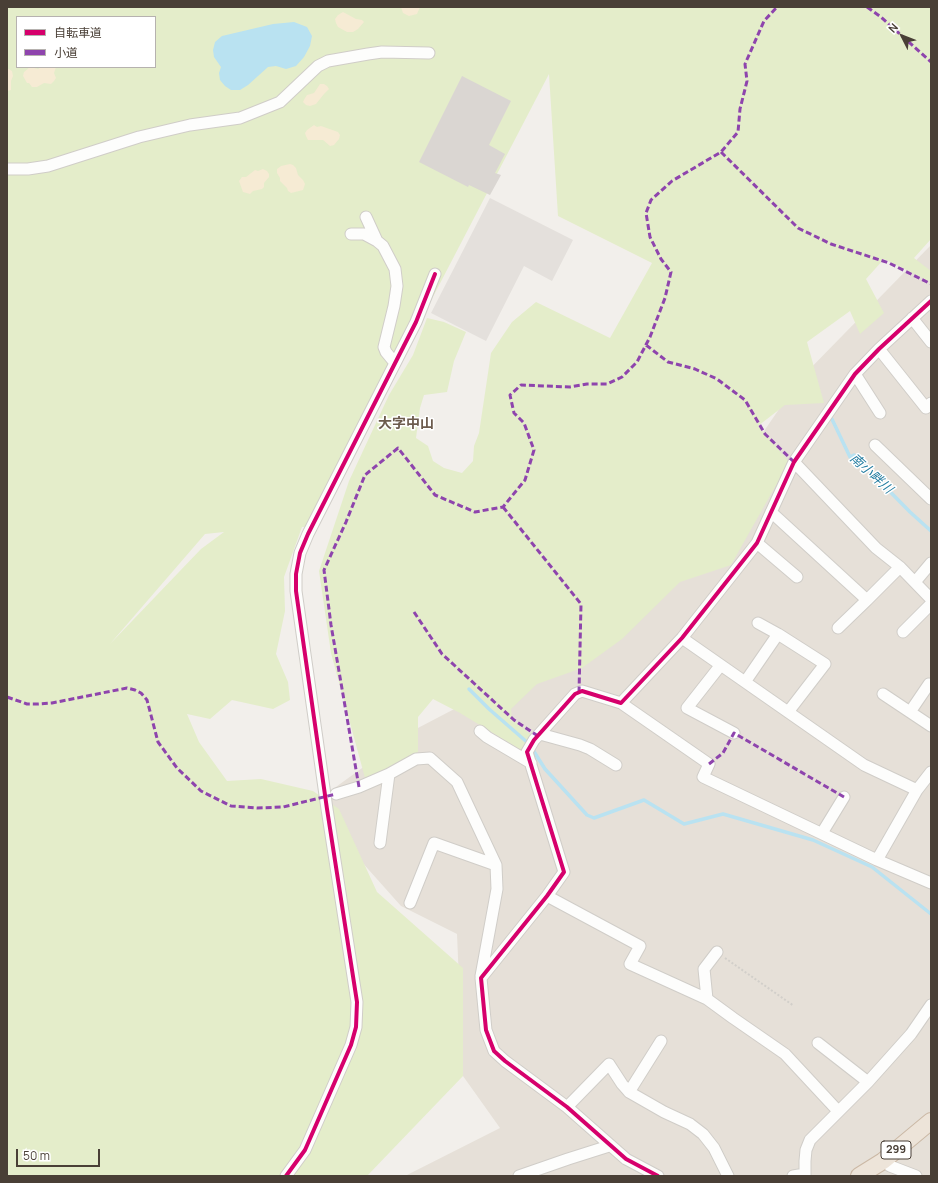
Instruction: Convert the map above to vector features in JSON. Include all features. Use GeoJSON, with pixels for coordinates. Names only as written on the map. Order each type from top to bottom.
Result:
{"type":"FeatureCollection","features":[{"type":"Feature","properties":{"kind":"highway","name":"299"},"geometry":{"type":"LineString","coordinates":[[859,1176],[884,1161],[931,1121]]}},
{"type":"Feature","properties":{"kind":"street"},"geometry":{"type":"LineString","coordinates":[[7,169],[28,169],[48,166],[139,137],[190,125],[240,118],[280,102],[318,66],[328,61],[375,53],[429,53]]}},
{"type":"Feature","properties":{"kind":"street"},"geometry":{"type":"LineString","coordinates":[[366,217],[378,241],[383,246],[395,269],[397,286],[394,306],[384,346],[386,352],[395,363]]}},
{"type":"Feature","properties":{"kind":"street"},"geometry":{"type":"LineString","coordinates":[[351,234],[364,234],[378,241]]}},
{"type":"Feature","properties":{"kind":"street"},"geometry":{"type":"LineString","coordinates":[[286,1176],[305,1150],[351,1045],[356,1027],[357,1002],[327,809],[296,591],[296,574],[300,553],[308,534],[419,315],[435,274]]}},
{"type":"Feature","properties":{"kind":"street"},"geometry":{"type":"LineString","coordinates":[[620,703],[682,638],[757,543],[794,462],[855,374],[879,349],[931,301]]}},
{"type":"Feature","properties":{"kind":"street"},"geometry":{"type":"LineString","coordinates":[[912,318],[931,342]]}},
{"type":"Feature","properties":{"kind":"street"},"geometry":{"type":"LineString","coordinates":[[879,349],[926,408],[931,404]]}},
{"type":"Feature","properties":{"kind":"street"},"geometry":{"type":"LineString","coordinates":[[855,374],[880,413]]}},
{"type":"Feature","properties":{"kind":"street"},"geometry":{"type":"LineString","coordinates":[[875,445],[931,499]]}},
{"type":"Feature","properties":{"kind":"street"},"geometry":{"type":"LineString","coordinates":[[794,462],[876,548],[900,567],[931,599]]}},
{"type":"Feature","properties":{"kind":"street"},"geometry":{"type":"LineString","coordinates":[[771,512],[868,600]]}},
{"type":"Feature","properties":{"kind":"street"},"geometry":{"type":"LineString","coordinates":[[757,543],[797,577]]}},
{"type":"Feature","properties":{"kind":"street"},"geometry":{"type":"LineString","coordinates":[[915,582],[931,563]]}},
{"type":"Feature","properties":{"kind":"street"},"geometry":{"type":"LineString","coordinates":[[838,628],[900,567]]}},
{"type":"Feature","properties":{"kind":"street"},"geometry":{"type":"LineString","coordinates":[[903,632],[931,604]]}},
{"type":"Feature","properties":{"kind":"street"},"geometry":{"type":"LineString","coordinates":[[758,623],[825,664],[788,712]]}},
{"type":"Feature","properties":{"kind":"street"},"geometry":{"type":"LineString","coordinates":[[744,682],[778,634]]}},
{"type":"Feature","properties":{"kind":"street"},"geometry":{"type":"LineString","coordinates":[[682,638],[720,666],[864,765],[917,790]]}},
{"type":"Feature","properties":{"kind":"street"},"geometry":{"type":"LineString","coordinates":[[720,666],[687,708],[734,733]]}},
{"type":"Feature","properties":{"kind":"street"},"geometry":{"type":"LineString","coordinates":[[910,712],[929,684]]}},
{"type":"Feature","properties":{"kind":"street"},"geometry":{"type":"LineString","coordinates":[[481,978],[547,896],[564,872],[527,752],[540,734],[575,694],[582,691],[620,703],[709,764],[704,777],[877,860],[931,883]]}},
{"type":"Feature","properties":{"kind":"street"},"geometry":{"type":"LineString","coordinates":[[882,694],[931,726]]}},
{"type":"Feature","properties":{"kind":"street"},"geometry":{"type":"LineString","coordinates":[[480,731],[487,737],[531,763]]}},
{"type":"Feature","properties":{"kind":"street"},"geometry":{"type":"LineString","coordinates":[[540,734],[590,749],[616,766]]}},
{"type":"Feature","properties":{"kind":"street"},"geometry":{"type":"LineString","coordinates":[[336,794],[359,787],[389,774],[416,759],[430,758],[457,782],[496,865],[497,889],[481,978],[486,1030],[494,1050],[505,1061],[566,1107],[609,1146],[626,1159],[658,1176]]}},
{"type":"Feature","properties":{"kind":"street"},"geometry":{"type":"LineString","coordinates":[[877,860],[917,790],[931,772]]}},
{"type":"Feature","properties":{"kind":"street"},"geometry":{"type":"LineString","coordinates":[[380,843],[389,774]]}},
{"type":"Feature","properties":{"kind":"street"},"geometry":{"type":"LineString","coordinates":[[822,833],[844,797]]}},
{"type":"Feature","properties":{"kind":"street"},"geometry":{"type":"LineString","coordinates":[[410,903],[434,843],[496,865]]}},
{"type":"Feature","properties":{"kind":"street"},"geometry":{"type":"LineString","coordinates":[[547,896],[640,946],[630,964],[706,999],[785,1054],[838,1111]]}},
{"type":"Feature","properties":{"kind":"street"},"geometry":{"type":"LineString","coordinates":[[706,999],[704,969],[717,952]]}},
{"type":"Feature","properties":{"kind":"street"},"geometry":{"type":"LineString","coordinates":[[793,1176],[805,1175],[806,1150],[810,1140],[868,1082],[911,1034],[931,1005]]}},
{"type":"Feature","properties":{"kind":"street"},"geometry":{"type":"LineString","coordinates":[[629,1092],[661,1041]]}},
{"type":"Feature","properties":{"kind":"street"},"geometry":{"type":"LineString","coordinates":[[818,1042],[868,1082]]}},
{"type":"Feature","properties":{"kind":"street"},"geometry":{"type":"LineString","coordinates":[[566,1107],[609,1064],[629,1092],[664,1112],[690,1124],[703,1134],[714,1148],[728,1176]]}},
{"type":"Feature","properties":{"kind":"street"},"geometry":{"type":"LineString","coordinates":[[519,1176],[609,1146]]}},
{"type":"Feature","properties":{"kind":"street"},"geometry":{"type":"LineString","coordinates":[[884,1161],[890,1166],[916,1176]]}},
{"type":"Feature","properties":{"kind":"path"},"geometry":{"type":"LineString","coordinates":[[717,952],[794,1006]]}},
{"type":"Feature","properties":{"kind":"shaded area"},"geometry":{"type":"Polygon","coordinates":[[[490,198],[573,240],[552,281],[524,266],[486,341],[431,313],[490,198]]]}},
{"type":"Feature","properties":{"kind":"shaded area"},"geometry":{"type":"Polygon","coordinates":[[[931,245],[931,1176],[405,1176],[500,1128],[463,1076],[457,934],[401,906],[311,805],[416,729],[640,612],[799,380],[931,245]]]}},
{"type":"Feature","properties":{"kind":"green space"},"geometry":{"type":"Polygon","coordinates":[[[7,7],[931,7],[931,239],[914,258],[931,271],[931,282],[884,259],[866,279],[884,313],[860,334],[850,311],[807,342],[824,403],[785,405],[758,426],[789,462],[731,565],[680,582],[622,639],[582,668],[537,684],[511,709],[512,719],[532,736],[521,750],[460,713],[433,699],[418,717],[418,752],[371,779],[365,778],[331,653],[319,571],[349,481],[389,395],[413,355],[427,318],[444,322],[466,332],[454,361],[447,392],[424,395],[420,408],[416,438],[428,446],[433,461],[444,468],[462,473],[473,461],[474,446],[479,433],[491,353],[512,322],[536,302],[610,338],[652,263],[558,216],[549,74],[315,527],[302,527],[284,577],[285,611],[276,654],[288,682],[290,700],[273,709],[232,700],[210,719],[187,714],[199,742],[227,781],[261,779],[313,791],[339,809],[377,892],[463,968],[463,1076],[367,1176],[7,1176],[7,7]],[[224,532],[205,534],[110,644],[201,549],[224,532]]]}},
{"type":"Feature","properties":{"kind":"sand"},"geometry":{"type":"Polygon","coordinates":[[[401,7],[420,7],[417,14],[409,16],[403,13],[401,7]]]}},
{"type":"Feature","properties":{"kind":"sand"},"geometry":{"type":"Polygon","coordinates":[[[343,12],[364,22],[353,32],[347,32],[338,27],[335,19],[343,12]]]}},
{"type":"Feature","properties":{"kind":"sand"},"geometry":{"type":"Polygon","coordinates":[[[7,68],[12,71],[13,76],[11,81],[11,90],[7,91],[7,68]]]}},
{"type":"Feature","properties":{"kind":"sand"},"geometry":{"type":"Polygon","coordinates":[[[29,68],[56,68],[54,73],[56,78],[51,84],[44,83],[37,87],[32,87],[29,83],[27,83],[23,76],[24,72],[29,68]]]}},
{"type":"Feature","properties":{"kind":"sand"},"geometry":{"type":"Polygon","coordinates":[[[320,84],[324,84],[329,89],[316,104],[310,106],[306,105],[303,102],[307,95],[314,93],[320,84]]]}},
{"type":"Feature","properties":{"kind":"sand"},"geometry":{"type":"Polygon","coordinates":[[[314,125],[338,132],[340,135],[339,139],[334,145],[330,146],[323,140],[308,140],[305,133],[314,125]]]}},
{"type":"Feature","properties":{"kind":"sand"},"geometry":{"type":"Polygon","coordinates":[[[290,164],[296,168],[298,175],[305,184],[303,190],[291,193],[280,181],[277,169],[281,166],[290,164]]]}},
{"type":"Feature","properties":{"kind":"sand"},"geometry":{"type":"Polygon","coordinates":[[[263,169],[269,174],[269,177],[264,183],[264,187],[253,191],[250,194],[243,192],[239,181],[242,177],[246,177],[255,170],[258,171],[263,169]]]}},
{"type":"Feature","properties":{"kind":"water"},"geometry":{"type":"Polygon","coordinates":[[[294,22],[307,27],[312,36],[310,46],[304,57],[296,66],[286,69],[276,66],[268,67],[248,85],[240,90],[231,90],[225,86],[220,80],[219,73],[221,67],[214,57],[213,50],[215,42],[222,36],[273,24],[294,22]]]}},
{"type":"Feature","properties":{"kind":"building"},"geometry":{"type":"Polygon","coordinates":[[[462,76],[511,101],[489,145],[505,154],[495,173],[501,175],[490,195],[469,185],[468,187],[419,162],[462,76]]]}},
{"type":"Feature","properties":{"kind":"waterway","name":"南小畔川"},"geometry":{"type":"LineString","coordinates":[[830,415],[850,457],[854,455],[910,512],[931,531]]}},
{"type":"Feature","properties":{"kind":"waterway"},"geometry":{"type":"LineString","coordinates":[[469,689],[489,709],[528,743]]}},
{"type":"Feature","properties":{"kind":"waterway"},"geometry":{"type":"LineString","coordinates":[[533,750],[545,769],[587,815],[594,818],[644,800],[684,824],[723,814],[813,840],[872,867],[931,914]]}},
{"type":"Feature","properties":{"kind":"marked path"},"geometry":{"type":"LineString","coordinates":[[359,787],[331,625],[324,570],[365,475],[398,448],[435,495],[475,512],[503,507],[525,480],[534,450],[524,423],[514,413],[510,395],[521,385],[570,387],[587,384],[607,384],[622,377],[637,362],[650,337],[665,298],[671,272],[661,259],[650,237],[646,213],[651,200],[672,181],[721,152],[738,132],[740,109],[747,81],[745,64],[764,21],[777,7]]}},
{"type":"Feature","properties":{"kind":"marked path"},"geometry":{"type":"LineString","coordinates":[[867,7],[881,17],[931,62]]}},
{"type":"Feature","properties":{"kind":"marked path"},"geometry":{"type":"LineString","coordinates":[[721,152],[798,228],[831,244],[889,263],[931,284]]}},
{"type":"Feature","properties":{"kind":"marked path"},"geometry":{"type":"LineString","coordinates":[[646,345],[668,362],[695,369],[717,379],[745,400],[765,434],[794,462]]}},
{"type":"Feature","properties":{"kind":"marked path"},"geometry":{"type":"LineString","coordinates":[[503,507],[581,604],[579,693]]}},
{"type":"Feature","properties":{"kind":"marked path"},"geometry":{"type":"LineString","coordinates":[[414,612],[442,654],[514,720],[538,736]]}},
{"type":"Feature","properties":{"kind":"marked path"},"geometry":{"type":"LineString","coordinates":[[7,697],[27,704],[37,704],[52,703],[127,688],[135,690],[141,693],[147,700],[158,742],[177,768],[201,791],[231,806],[257,808],[283,807],[336,794]]}},
{"type":"Feature","properties":{"kind":"marked path"},"geometry":{"type":"LineString","coordinates":[[709,764],[723,753],[734,733],[844,797]]}},
{"type":"Feature","properties":{"kind":"cycle path"},"geometry":{"type":"LineString","coordinates":[[286,1176],[305,1150],[351,1045],[356,1027],[357,1002],[327,809],[296,591],[296,574],[300,553],[308,534],[416,322],[435,274]]}},
{"type":"Feature","properties":{"kind":"cycle path"},"geometry":{"type":"LineString","coordinates":[[658,1176],[626,1159],[567,1107],[505,1061],[494,1051],[486,1030],[481,978],[547,896],[564,872],[527,752],[534,740],[575,694],[582,691],[621,703],[682,638],[757,543],[794,462],[855,374],[879,349],[931,301]]}},
{"type":"Feature","properties":{"kind":"district","name":"大字中山"},"geometry":{"type":"Point","coordinates":[406,424]}}]}
